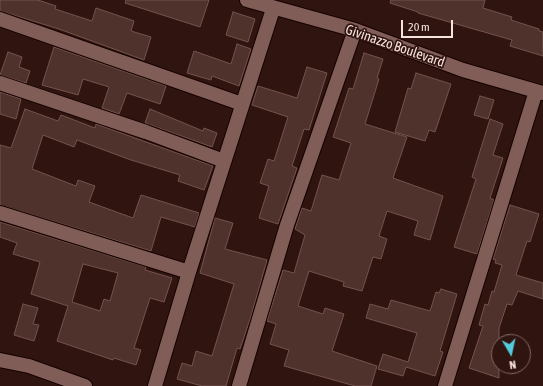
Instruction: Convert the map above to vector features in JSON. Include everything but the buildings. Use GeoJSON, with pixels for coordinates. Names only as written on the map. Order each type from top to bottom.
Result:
{"type":"FeatureCollection","features":[{"type":"Feature","properties":{"kind":"street","name":"Givinazzo Boulevard"},"geometry":{"type":"LineString","coordinates":[[247,0],[355,30],[463,70],[539,92]]}},
{"type":"Feature","properties":{"kind":"street"},"geometry":{"type":"LineString","coordinates":[[155,386],[273,8]]}},
{"type":"Feature","properties":{"kind":"street"},"geometry":{"type":"LineString","coordinates":[[0,19],[242,104]]}},
{"type":"Feature","properties":{"kind":"street"},"geometry":{"type":"LineString","coordinates":[[239,386],[287,225],[355,30]]}},
{"type":"Feature","properties":{"kind":"street"},"geometry":{"type":"LineString","coordinates":[[0,83],[146,132],[224,161]]}},
{"type":"Feature","properties":{"kind":"street"},"geometry":{"type":"LineString","coordinates":[[445,386],[539,92]]}},
{"type":"Feature","properties":{"kind":"street"},"geometry":{"type":"LineString","coordinates":[[0,213],[190,272]]}},
{"type":"Feature","properties":{"kind":"street"},"geometry":{"type":"LineString","coordinates":[[0,360],[29,366],[85,386]]}}]}
